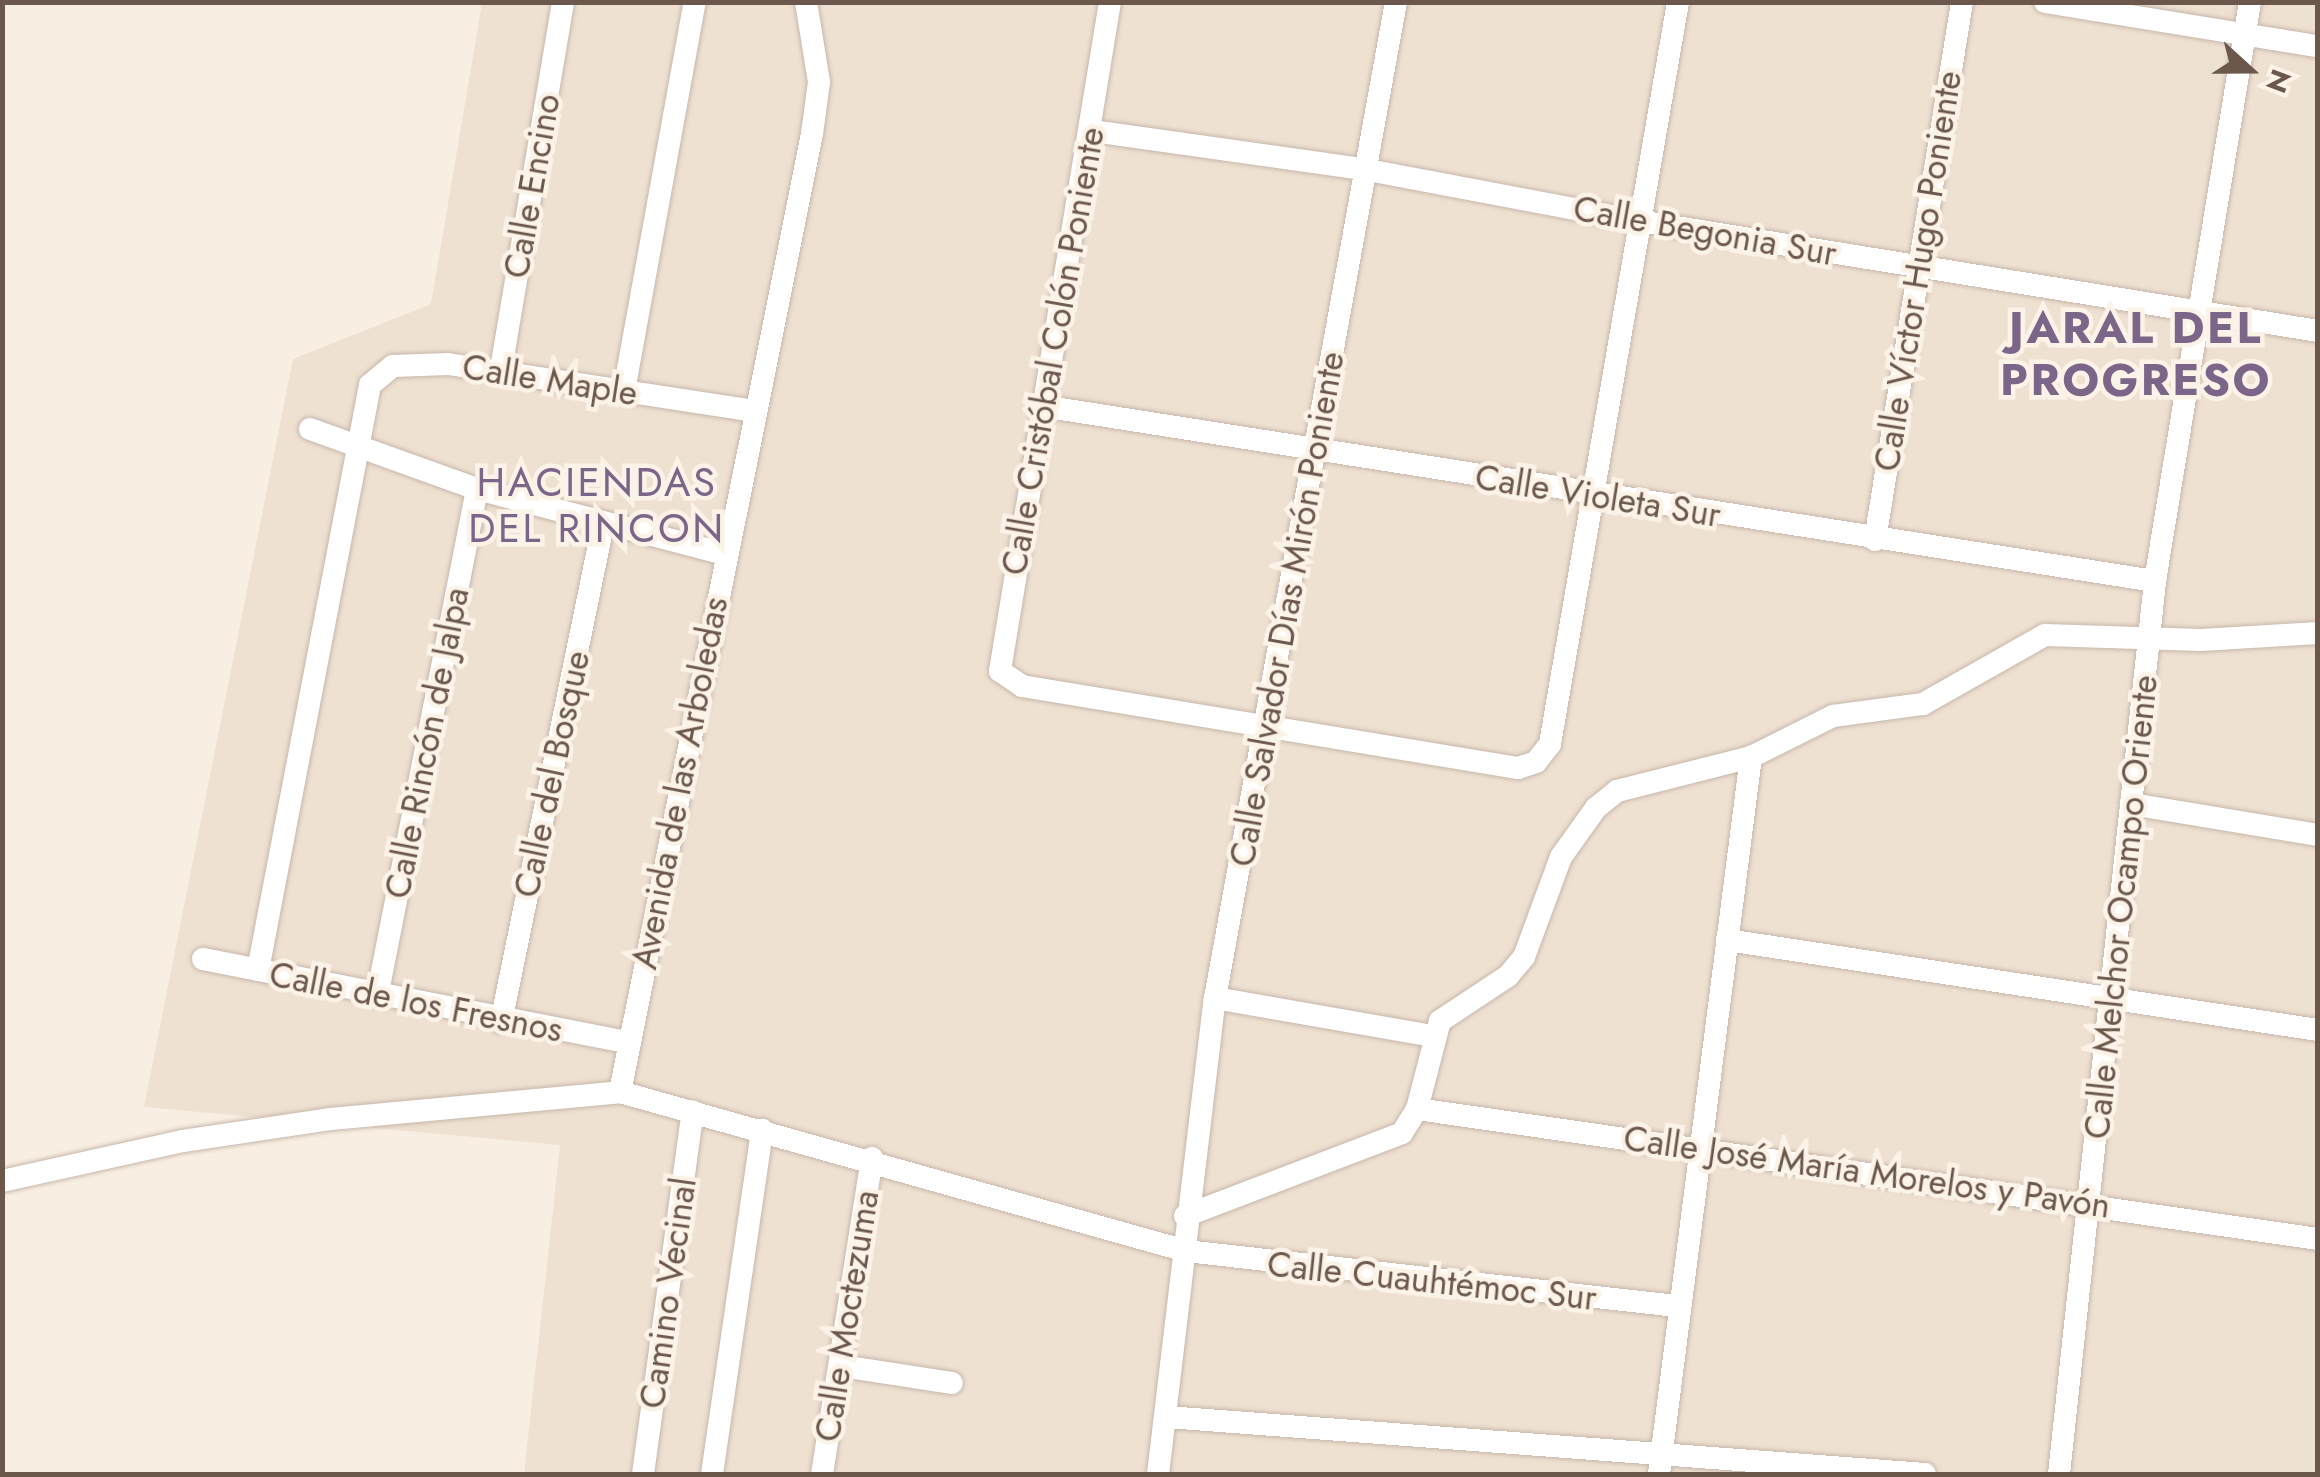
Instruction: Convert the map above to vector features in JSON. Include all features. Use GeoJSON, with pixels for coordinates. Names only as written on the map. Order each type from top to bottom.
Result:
{"type":"FeatureCollection","features":[{"type":"Feature","properties":{"kind":"street","name":"Calle Encino"},"geometry":{"type":"LineString","coordinates":[[501,370],[563,2]]}},
{"type":"Feature","properties":{"kind":"street"},"geometry":{"type":"LineString","coordinates":[[624,391],[695,2]]}},
{"type":"Feature","properties":{"kind":"street","name":"Avenida de las Arboledas"},"geometry":{"type":"LineString","coordinates":[[620,1092],[819,82],[806,2]]}},
{"type":"Feature","properties":{"kind":"street","name":"Calle Cristóbal Colón Poniente"},"geometry":{"type":"LineString","coordinates":[[1110,2],[1092,131],[1000,662],[1004,678],[1022,686],[1268,726]]}},
{"type":"Feature","properties":{"kind":"street","name":"Calle Salvador Días Mirón Poniente"},"geometry":{"type":"LineString","coordinates":[[1158,1474],[1186,1251],[1185,1216],[1214,998],[1268,726],[1396,2]]}},
{"type":"Feature","properties":{"kind":"street"},"geometry":{"type":"LineString","coordinates":[[1268,726],[1518,768],[1536,762],[1550,744],[1678,2]]}},
{"type":"Feature","properties":{"kind":"street","name":"Calle Víctor Hugo Poniente"},"geometry":{"type":"LineString","coordinates":[[1875,540],[1962,2]]}},
{"type":"Feature","properties":{"kind":"street"},"geometry":{"type":"LineString","coordinates":[[2045,2],[2318,46]]}},
{"type":"Feature","properties":{"kind":"street","name":"Calle Melchor Ocampo Oriente"},"geometry":{"type":"LineString","coordinates":[[2058,1474],[2091,1204],[2155,581],[2250,2]]}},
{"type":"Feature","properties":{"kind":"street","name":"Calle Begonia Sur"},"geometry":{"type":"LineString","coordinates":[[1092,131],[1368,170],[1640,222],[2318,330]]}},
{"type":"Feature","properties":{"kind":"street","name":"Calle Maple"},"geometry":{"type":"LineString","coordinates":[[356,446],[363,402],[382,372],[408,362],[501,370],[755,410]]}},
{"type":"Feature","properties":{"kind":"street","name":"Calle Violeta Sur"},"geometry":{"type":"LineString","coordinates":[[1042,406],[1592,496],[2155,581]]}},
{"type":"Feature","properties":{"kind":"street"},"geometry":{"type":"LineString","coordinates":[[310,429],[477,489],[724,554]]}},
{"type":"Feature","properties":{"kind":"street"},"geometry":{"type":"LineString","coordinates":[[258,970],[356,446]]}},
{"type":"Feature","properties":{"kind":"street","name":"Calle Rincón de Jalpa"},"geometry":{"type":"LineString","coordinates":[[377,997],[477,489]]}},
{"type":"Feature","properties":{"kind":"street","name":"Calle del Bosque"},"geometry":{"type":"LineString","coordinates":[[501,1022],[604,525]]}},
{"type":"Feature","properties":{"kind":"street"},"geometry":{"type":"LineString","coordinates":[[1185,1216],[1388,1143],[1416,1109],[1432,1036],[1451,1008],[1508,976],[1524,957],[1562,857],[1596,808],[1639,782],[1751,757],[1833,716],[1923,704],[2045,635],[2318,632]]}},
{"type":"Feature","properties":{"kind":"street"},"geometry":{"type":"LineString","coordinates":[[1661,1463],[1751,757]]}},
{"type":"Feature","properties":{"kind":"street"},"geometry":{"type":"LineString","coordinates":[[2131,804],[2318,835]]}},
{"type":"Feature","properties":{"kind":"street"},"geometry":{"type":"LineString","coordinates":[[1727,940],[2110,995],[2318,1030]]}},
{"type":"Feature","properties":{"kind":"street","name":"Calle de los Fresnos"},"geometry":{"type":"LineString","coordinates":[[203,959],[501,1022],[630,1043]]}},
{"type":"Feature","properties":{"kind":"street"},"geometry":{"type":"LineString","coordinates":[[1214,998],[1432,1036]]}},
{"type":"Feature","properties":{"kind":"street","name":"Calle Cuauhtémoc Sur"},"geometry":{"type":"LineString","coordinates":[[2,1180],[184,1141],[331,1119],[620,1092],[872,1158],[1186,1251],[1680,1306]]}},
{"type":"Feature","properties":{"kind":"street","name":"Calle José María Morelos y Pavón"},"geometry":{"type":"LineString","coordinates":[[1416,1109],[2318,1239]]}},
{"type":"Feature","properties":{"kind":"street","name":"Camino Vecinal"},"geometry":{"type":"LineString","coordinates":[[643,1474],[693,1111]]}},
{"type":"Feature","properties":{"kind":"street"},"geometry":{"type":"LineString","coordinates":[[712,1474],[762,1130]]}},
{"type":"Feature","properties":{"kind":"street","name":"Calle Moctezuma"},"geometry":{"type":"LineString","coordinates":[[822,1474],[872,1158]]}},
{"type":"Feature","properties":{"kind":"street"},"geometry":{"type":"LineString","coordinates":[[842,1366],[952,1383]]}},
{"type":"Feature","properties":{"kind":"street"},"geometry":{"type":"LineString","coordinates":[[1167,1417],[1661,1463],[1925,1474]]}},
{"type":"Feature","properties":{"kind":"shaded area"},"geometry":{"type":"Polygon","coordinates":[[[482,3],[2317,3],[2317,1474],[524,1474],[560,1145],[144,1107],[293,359],[431,304],[482,3]]]}},
{"type":"Feature","properties":{"kind":"district","name":"JARAL DEL PROGRESO"},"geometry":{"type":"Point","coordinates":[2136,354]}},
{"type":"Feature","properties":{"kind":"district","name":"HACIENDAS DEL RINCON"},"geometry":{"type":"Point","coordinates":[597,505]}}]}
